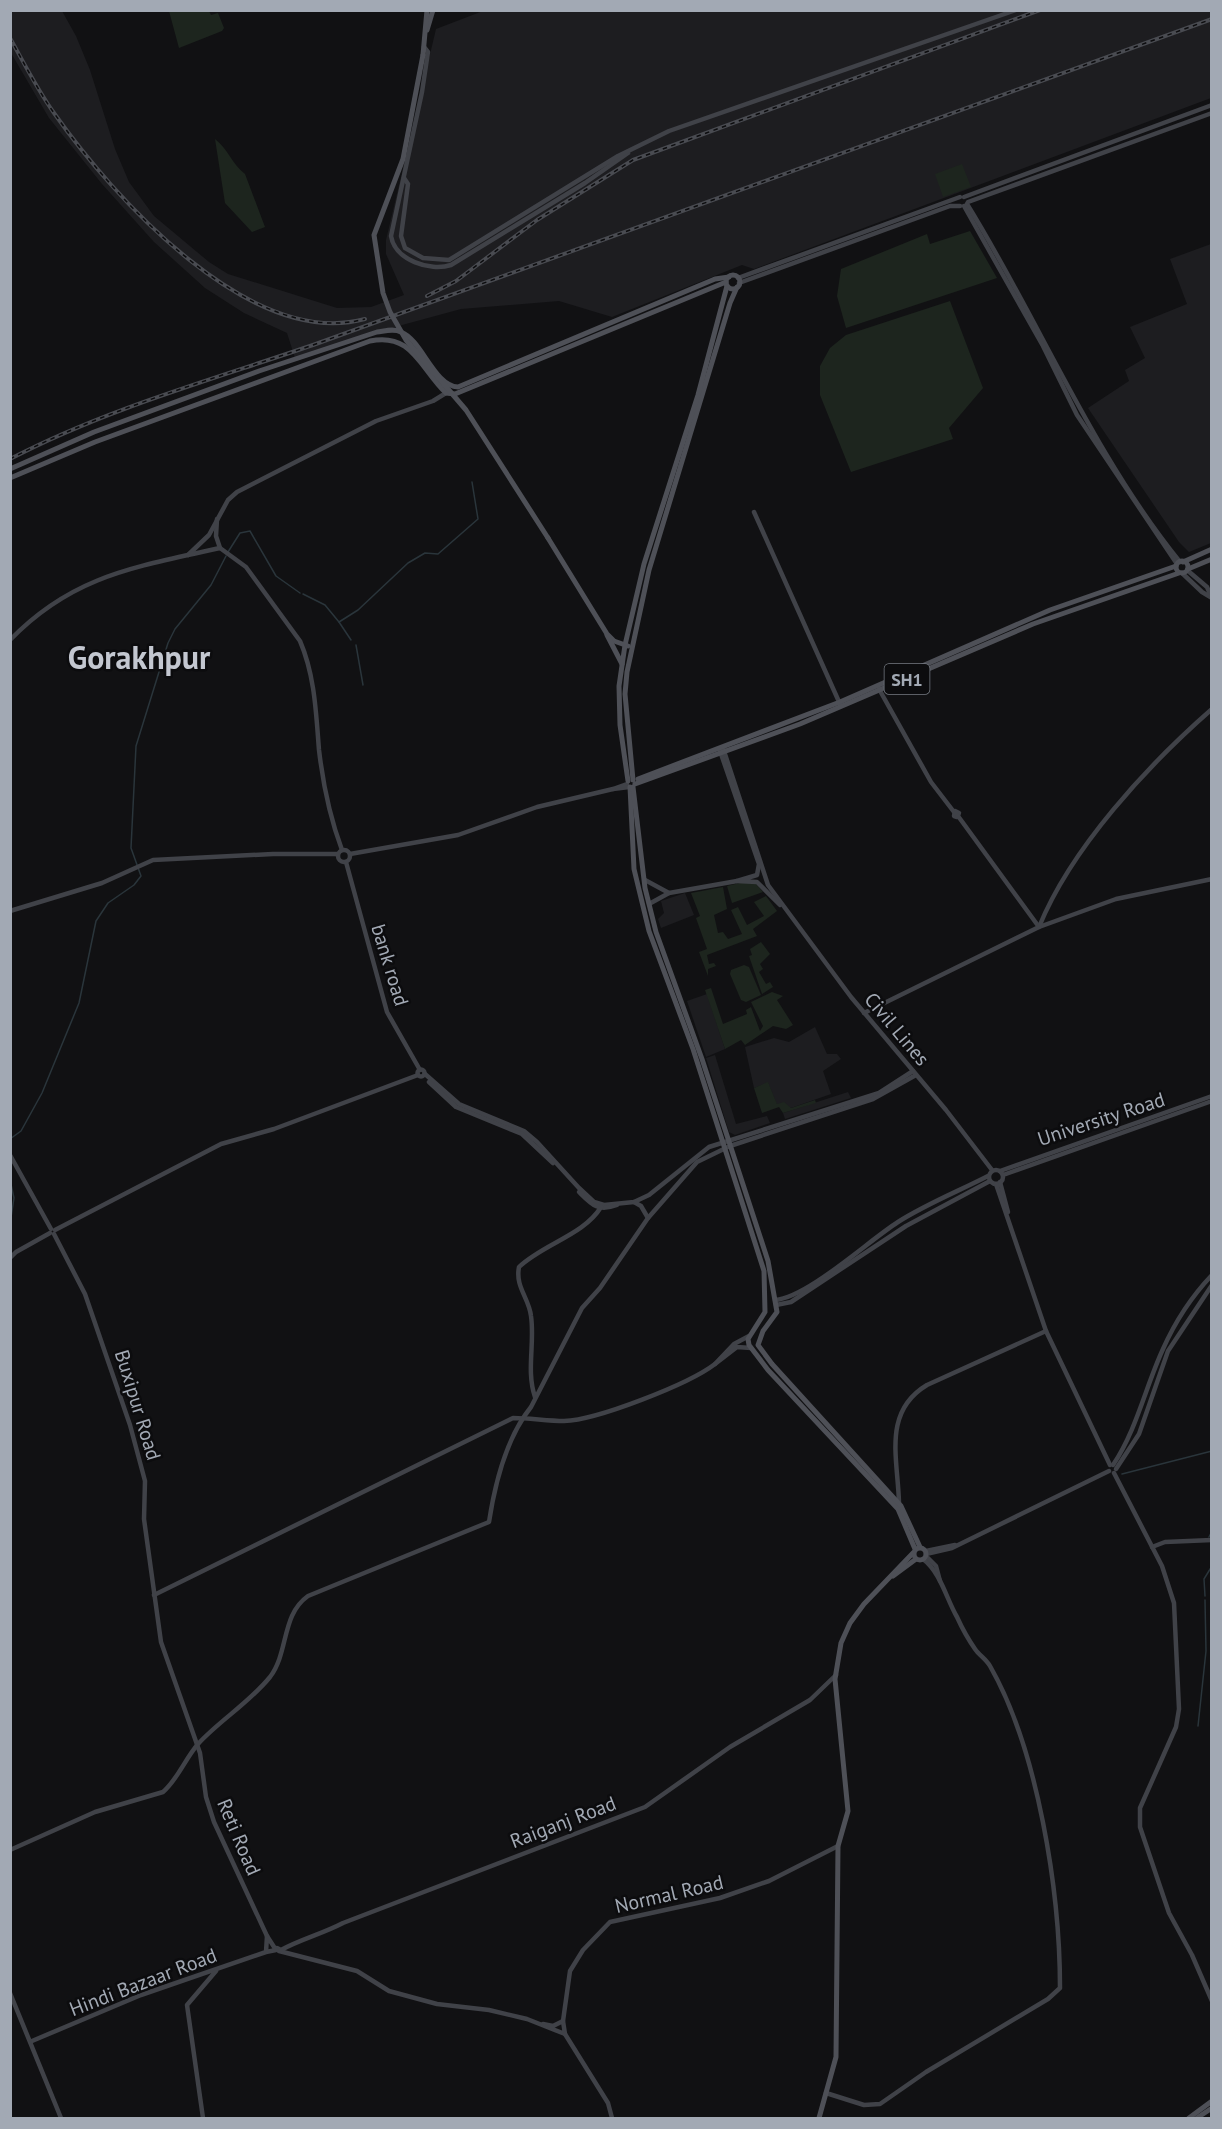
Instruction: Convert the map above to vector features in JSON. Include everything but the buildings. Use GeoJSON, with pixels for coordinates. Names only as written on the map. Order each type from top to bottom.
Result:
{"type":"FeatureCollection","features":[{"type":"Feature","properties":{"kind":"main road"},"geometry":{"type":"LineString","coordinates":[[427,10],[427,30]]}},
{"type":"Feature","properties":{"kind":"main road"},"geometry":{"type":"LineString","coordinates":[[433,10],[427,30],[404,159],[374,235],[383,292],[390,312],[406,340],[466,410],[607,634],[627,672]]}},
{"type":"Feature","properties":{"kind":"main road"},"geometry":{"type":"LineString","coordinates":[[404,178],[408,184],[402,242],[410,252],[443,261],[453,259],[630,151],[702,119],[1016,10]]}},
{"type":"Feature","properties":{"kind":"main road"},"geometry":{"type":"LineString","coordinates":[[424,46],[428,52],[422,92],[404,178],[400,184],[392,243],[400,253],[418,263],[446,267],[585,183],[622,159],[630,151]]}},
{"type":"Feature","properties":{"kind":"main road"},"geometry":{"type":"LineString","coordinates":[[188,555],[209,535],[217,519],[237,492],[376,421],[433,401],[446,393],[457,394],[727,282],[738,283],[1212,105]]}},
{"type":"Feature","properties":{"kind":"main road"},"geometry":{"type":"LineString","coordinates":[[10,469],[105,428],[259,371],[371,333],[394,330],[405,334],[447,384],[458,387],[715,279],[738,283],[950,206],[965,204],[1212,113]]}},
{"type":"Feature","properties":{"kind":"main road"},"geometry":{"type":"LineString","coordinates":[[962,197],[958,202],[965,204]]}},
{"type":"Feature","properties":{"kind":"main road"},"geometry":{"type":"LineString","coordinates":[[962,197],[1044,346],[1077,415],[1184,571],[1202,592],[1212,597]]}},
{"type":"Feature","properties":{"kind":"main road"},"geometry":{"type":"LineString","coordinates":[[727,282],[698,395],[644,564],[622,664],[619,686],[620,725],[649,904],[656,932],[699,1060],[760,1257],[766,1303],[764,1316],[748,1342],[751,1348],[899,1503]]}},
{"type":"Feature","properties":{"kind":"main road"},"geometry":{"type":"LineString","coordinates":[[676,993],[651,938],[634,869],[625,694],[627,672],[649,570],[667,505],[738,283]]}},
{"type":"Feature","properties":{"kind":"main road"},"geometry":{"type":"LineString","coordinates":[[10,478],[116,434],[353,346],[382,338],[395,339],[406,345],[446,393]]}},
{"type":"Feature","properties":{"kind":"main road"},"geometry":{"type":"LineString","coordinates":[[754,512],[840,704]]}},
{"type":"Feature","properties":{"kind":"main road"},"geometry":{"type":"LineString","coordinates":[[217,519],[216,536],[225,551],[246,567],[304,649],[317,709],[325,789],[340,852],[339,860],[346,862],[350,854]]}},
{"type":"Feature","properties":{"kind":"main road","name":"SH1"},"geometry":{"type":"LineString","coordinates":[[879,688],[1050,610],[1212,549]]}},
{"type":"Feature","properties":{"kind":"main road"},"geometry":{"type":"LineString","coordinates":[[10,640],[49,607],[89,582],[188,555],[225,551]]}},
{"type":"Feature","properties":{"kind":"main road","name":"SH1"},"geometry":{"type":"LineString","coordinates":[[631,784],[840,704],[1033,624],[1212,560]]}},
{"type":"Feature","properties":{"kind":"main road"},"geometry":{"type":"LineString","coordinates":[[1179,563],[1184,571]]}},
{"type":"Feature","properties":{"kind":"main road"},"geometry":{"type":"LineString","coordinates":[[607,634],[614,641],[633,648]]}},
{"type":"Feature","properties":{"kind":"main road"},"geometry":{"type":"LineString","coordinates":[[879,688],[936,789],[1039,927]]}},
{"type":"Feature","properties":{"kind":"main road"},"geometry":{"type":"LineString","coordinates":[[1039,927],[1051,897],[1132,789],[1212,709]]}},
{"type":"Feature","properties":{"kind":"main road"},"geometry":{"type":"LineString","coordinates":[[721,750],[759,864],[757,882],[782,905]]}},
{"type":"Feature","properties":{"kind":"main road"},"geometry":{"type":"LineString","coordinates":[[721,750],[765,877],[782,905]]}},
{"type":"Feature","properties":{"kind":"main road"},"geometry":{"type":"LineString","coordinates":[[10,911],[102,883],[153,860],[340,852],[350,854],[458,835],[537,807],[631,784]]}},
{"type":"Feature","properties":{"kind":"main road","name":"bank road"},"geometry":{"type":"LineString","coordinates":[[346,862],[387,1012],[421,1074],[456,1107],[522,1134],[535,1144],[592,1206],[601,1207]]}},
{"type":"Feature","properties":{"kind":"main road"},"geometry":{"type":"LineString","coordinates":[[649,904],[669,893],[737,881],[757,875],[765,877]]}},
{"type":"Feature","properties":{"kind":"main road"},"geometry":{"type":"LineString","coordinates":[[737,881],[763,882],[765,877]]}},
{"type":"Feature","properties":{"kind":"main road"},"geometry":{"type":"LineString","coordinates":[[864,1013],[1039,927],[1116,898],[1212,879]]}},
{"type":"Feature","properties":{"kind":"main road"},"geometry":{"type":"LineString","coordinates":[[645,880],[669,893]]}},
{"type":"Feature","properties":{"kind":"main road","name":"Civil Lines"},"geometry":{"type":"LineString","coordinates":[[782,905],[864,1013],[992,1170]]}},
{"type":"Feature","properties":{"kind":"main road"},"geometry":{"type":"LineString","coordinates":[[535,1397],[531,1380],[531,1315],[518,1285],[519,1267],[538,1251],[594,1220],[601,1207],[634,1202],[649,1195],[700,1152],[879,1093],[915,1073]]}},
{"type":"Feature","properties":{"kind":"main road"},"geometry":{"type":"LineString","coordinates":[[10,1258],[16,1252],[52,1231],[221,1144],[274,1129],[421,1074]]}},
{"type":"Feature","properties":{"kind":"main road","name":"University Road"},"geometry":{"type":"LineString","coordinates":[[1001,1173],[1212,1096]]}},
{"type":"Feature","properties":{"kind":"main road","name":"University Road"},"geometry":{"type":"LineString","coordinates":[[1001,1173],[1212,1101]]}},
{"type":"Feature","properties":{"kind":"main road"},"geometry":{"type":"LineString","coordinates":[[10,1850],[95,1812],[163,1792],[171,1785],[197,1745],[270,1677],[281,1653],[290,1616],[300,1602],[308,1596],[489,1522],[493,1492],[522,1418],[582,1308],[600,1288],[648,1218],[697,1162],[726,1145]]}},
{"type":"Feature","properties":{"kind":"main road"},"geometry":{"type":"LineString","coordinates":[[726,1145],[768,1261],[776,1306]]}},
{"type":"Feature","properties":{"kind":"main road","name":"Buxipur Road"},"geometry":{"type":"LineString","coordinates":[[10,1155],[85,1294],[130,1425],[145,1480],[144,1519],[161,1642],[197,1745]]}},
{"type":"Feature","properties":{"kind":"main road"},"geometry":{"type":"LineString","coordinates":[[766,1303],[776,1306],[784,1305],[843,1270],[906,1227],[989,1179],[992,1170],[1001,1173],[998,1183],[1046,1331],[1152,1547],[1174,1603],[1179,1709],[1176,1727],[1140,1808],[1140,1827],[1169,1913],[1192,1955],[1212,2001]]}},
{"type":"Feature","properties":{"kind":"main road"},"geometry":{"type":"LineString","coordinates":[[154,1595],[513,1418],[563,1421],[585,1418],[671,1387],[715,1364],[737,1347],[751,1348],[758,1345],[776,1306],[899,1221],[989,1179],[998,1183]]}},
{"type":"Feature","properties":{"kind":"main road"},"geometry":{"type":"LineString","coordinates":[[634,1202],[641,1206],[648,1218]]}},
{"type":"Feature","properties":{"kind":"main road"},"geometry":{"type":"LineString","coordinates":[[1112,1469],[1138,1418],[1162,1349],[1193,1297],[1212,1275]]}},
{"type":"Feature","properties":{"kind":"main road"},"geometry":{"type":"LineString","coordinates":[[916,1552],[925,1555],[945,1552],[955,1545],[1112,1469],[1139,1434],[1168,1351],[1212,1285]]}},
{"type":"Feature","properties":{"kind":"main road"},"geometry":{"type":"LineString","coordinates":[[916,1552],[899,1503],[895,1437],[900,1415],[911,1396],[927,1385],[1046,1331]]}},
{"type":"Feature","properties":{"kind":"main road"},"geometry":{"type":"LineString","coordinates":[[715,1364],[734,1344],[750,1336]]}},
{"type":"Feature","properties":{"kind":"main road"},"geometry":{"type":"LineString","coordinates":[[758,1345],[771,1364],[898,1509],[916,1552],[925,1555],[936,1566],[940,1581],[976,1651],[989,1664],[1022,1736],[1054,1893],[1060,1947],[1060,1988],[1048,1999],[916,2078],[880,2104],[864,2105],[826,2093]]}},
{"type":"Feature","properties":{"kind":"main road"},"geometry":{"type":"LineString","coordinates":[[1152,1547],[1165,1542],[1212,1540]]}},
{"type":"Feature","properties":{"kind":"main road"},"geometry":{"type":"LineString","coordinates":[[819,2118],[836,2057],[838,1846],[846,1821],[848,1800],[836,1675],[841,1642],[850,1623],[864,1604],[916,1552]]}},
{"type":"Feature","properties":{"kind":"main road","name":"Raiganj Road"},"geometry":{"type":"LineString","coordinates":[[266,1952],[281,1950],[299,1940],[309,1940],[343,1923],[645,1807],[730,1747],[810,1700],[836,1675]]}},
{"type":"Feature","properties":{"kind":"main road","name":"Reti Road"},"geometry":{"type":"LineString","coordinates":[[197,1745],[214,1822],[267,1936]]}},
{"type":"Feature","properties":{"kind":"main road","name":"Normal Road"},"geometry":{"type":"LineString","coordinates":[[565,2034],[563,2021],[570,1971],[583,1950],[610,1922],[710,1901],[753,1887],[797,1868],[838,1846]]}},
{"type":"Feature","properties":{"kind":"main road"},"geometry":{"type":"LineString","coordinates":[[267,1936],[277,1949],[357,1971],[389,1991],[437,2004],[489,2010],[553,2026],[563,2021]]}},
{"type":"Feature","properties":{"kind":"main road"},"geometry":{"type":"LineString","coordinates":[[266,1952],[267,1936]]}},
{"type":"Feature","properties":{"kind":"main road","name":"Hindi Bazaar Road"},"geometry":{"type":"LineString","coordinates":[[32,2041],[149,1992],[266,1952]]}},
{"type":"Feature","properties":{"kind":"main road"},"geometry":{"type":"LineString","coordinates":[[203,2118],[187,2005],[212,1974],[219,1969]]}},
{"type":"Feature","properties":{"kind":"main road"},"geometry":{"type":"LineString","coordinates":[[10,1993],[32,2041],[48,2090],[61,2118]]}},
{"type":"Feature","properties":{"kind":"main road"},"geometry":{"type":"LineString","coordinates":[[543,2024],[565,2034],[608,2103],[612,2118]]}},
{"type":"Feature","properties":{"kind":"main road"},"geometry":{"type":"LineString","coordinates":[[1190,2118],[1212,2101]]}},
{"type":"Feature","properties":{"kind":"main road"},"geometry":{"type":"LineString","coordinates":[[1197,2118],[1212,2108]]}},
{"type":"Feature","properties":{"kind":"shaded area"},"geometry":{"type":"Polygon","coordinates":[[[10,11],[62,11],[76,36],[90,70],[115,149],[129,182],[154,216],[209,262],[228,274],[337,308],[371,307],[404,295],[386,254],[386,240],[436,29],[483,11],[1211,11],[1211,98],[754,269],[742,265],[612,317],[559,301],[461,309],[358,337],[296,361],[287,333],[244,313],[205,288],[154,242],[102,184],[49,118],[11,53],[10,11]]]}},
{"type":"Feature","properties":{"kind":"shaded area"},"geometry":{"type":"Polygon","coordinates":[[[169,11],[209,11],[211,15],[218,13],[224,28],[222,31],[179,48],[169,11]]]}},
{"type":"Feature","properties":{"kind":"shaded area"},"geometry":{"type":"Polygon","coordinates":[[[215,139],[245,174],[265,227],[252,232],[225,203],[215,139]]]}},
{"type":"Feature","properties":{"kind":"shaded area"},"geometry":{"type":"Polygon","coordinates":[[[962,164],[971,187],[943,197],[935,174],[962,164]]]}},
{"type":"Feature","properties":{"kind":"shaded area"},"geometry":{"type":"Polygon","coordinates":[[[970,231],[997,278],[846,328],[837,296],[841,269],[927,234],[930,244],[970,231]]]}},
{"type":"Feature","properties":{"kind":"shaded area"},"geometry":{"type":"Polygon","coordinates":[[[1211,244],[1211,543],[1189,552],[1179,542],[1088,408],[1129,381],[1125,370],[1145,358],[1130,327],[1187,304],[1170,259],[1211,244]]]}},
{"type":"Feature","properties":{"kind":"shaded area"},"geometry":{"type":"Polygon","coordinates":[[[950,301],[983,388],[949,428],[953,439],[851,472],[820,395],[820,366],[830,348],[846,335],[950,301]]]}},
{"type":"Feature","properties":{"kind":"shaded area"},"geometry":{"type":"Polygon","coordinates":[[[744,882],[756,884],[763,892],[732,903],[727,886],[744,882]]]}},
{"type":"Feature","properties":{"kind":"shaded area"},"geometry":{"type":"Polygon","coordinates":[[[723,887],[727,909],[714,915],[718,933],[723,932],[728,939],[742,934],[731,910],[738,907],[747,925],[764,916],[754,902],[766,896],[777,911],[753,929],[757,936],[707,955],[709,964],[714,963],[716,966],[708,969],[708,976],[699,952],[707,949],[696,918],[700,916],[691,893],[723,887]]]}},
{"type":"Feature","properties":{"kind":"shaded area"},"geometry":{"type":"Polygon","coordinates":[[[685,893],[694,915],[661,928],[658,919],[664,913],[661,901],[685,893]]]}},
{"type":"Feature","properties":{"kind":"shaded area"},"geometry":{"type":"Polygon","coordinates":[[[761,942],[770,954],[760,964],[763,969],[759,972],[766,984],[770,982],[773,987],[762,994],[749,956],[752,955],[750,949],[761,942]]]}},
{"type":"Feature","properties":{"kind":"shaded area"},"geometry":{"type":"Polygon","coordinates":[[[744,965],[749,967],[761,995],[746,1002],[741,1000],[730,974],[731,970],[744,965]]]}},
{"type":"Feature","properties":{"kind":"shaded area"},"geometry":{"type":"Polygon","coordinates":[[[711,988],[723,1024],[747,1014],[746,1010],[751,1007],[760,1031],[763,1026],[751,1002],[772,992],[783,996],[777,1000],[793,1025],[786,1029],[773,1026],[745,1045],[741,1040],[725,1049],[705,990],[711,988]]]}},
{"type":"Feature","properties":{"kind":"shaded area"},"geometry":{"type":"Polygon","coordinates":[[[707,994],[725,1049],[706,1057],[687,1001],[707,994]]]}},
{"type":"Feature","properties":{"kind":"shaded area"},"geometry":{"type":"Polygon","coordinates":[[[815,1027],[827,1054],[837,1054],[841,1059],[823,1071],[831,1094],[791,1108],[777,1105],[768,1083],[754,1088],[745,1047],[774,1038],[789,1042],[815,1027]]]}},
{"type":"Feature","properties":{"kind":"shaded area"},"geometry":{"type":"Polygon","coordinates":[[[715,1055],[736,1124],[767,1116],[770,1123],[735,1135],[729,1132],[706,1058],[715,1055]]]}},
{"type":"Feature","properties":{"kind":"shaded area"},"geometry":{"type":"Polygon","coordinates":[[[768,1082],[777,1104],[784,1102],[791,1108],[815,1100],[816,1103],[783,1113],[779,1107],[762,1113],[754,1088],[768,1082]]]}},
{"type":"Feature","properties":{"kind":"shaded area"},"geometry":{"type":"Polygon","coordinates":[[[848,1092],[851,1098],[785,1119],[783,1113],[848,1092]]]}},
{"type":"Feature","properties":{"kind":"waterway"},"geometry":{"type":"LineString","coordinates":[[303,594],[325,605],[339,622],[358,610],[408,563],[425,553],[438,554],[478,519],[472,482]]}},
{"type":"Feature","properties":{"kind":"waterway"},"geometry":{"type":"LineString","coordinates":[[228,552],[240,533],[250,531],[276,576],[300,593]]}},
{"type":"Feature","properties":{"kind":"waterway"},"geometry":{"type":"LineString","coordinates":[[10,1139],[21,1131],[42,1093],[79,1003],[96,921],[108,903],[134,885],[141,876],[131,848],[136,746],[168,643],[175,629],[211,585],[226,556]]}},
{"type":"Feature","properties":{"kind":"waterway"},"geometry":{"type":"LineString","coordinates":[[339,622],[351,640]]}},
{"type":"Feature","properties":{"kind":"waterway"},"geometry":{"type":"LineString","coordinates":[[356,645],[363,685]]}},
{"type":"Feature","properties":{"kind":"waterway"},"geometry":{"type":"LineString","coordinates":[[10,1180],[14,1198],[10,1224]]}},
{"type":"Feature","properties":{"kind":"waterway"},"geometry":{"type":"LineString","coordinates":[[1122,1474],[1212,1451]]}},
{"type":"Feature","properties":{"kind":"waterway"},"geometry":{"type":"LineString","coordinates":[[1209,1537],[1212,1531]]}},
{"type":"Feature","properties":{"kind":"waterway"},"geometry":{"type":"LineString","coordinates":[[1211,1550],[1211,1566]]}},
{"type":"Feature","properties":{"kind":"waterway"},"geometry":{"type":"LineString","coordinates":[[1205,1596],[1204,1579],[1212,1566]]}},
{"type":"Feature","properties":{"kind":"waterway"},"geometry":{"type":"LineString","coordinates":[[1198,1726],[1206,1651],[1205,1600]]}},
{"type":"Feature","properties":{"kind":"railway"},"geometry":{"type":"LineString","coordinates":[[427,296],[456,281],[537,220],[633,160],[1040,10]]}},
{"type":"Feature","properties":{"kind":"railway"},"geometry":{"type":"LineString","coordinates":[[10,459],[46,441],[121,410],[313,345],[1212,19]]}},
{"type":"Feature","properties":{"kind":"railway"},"geometry":{"type":"LineString","coordinates":[[10,38],[48,104],[80,147],[111,185],[188,259],[232,290],[276,312],[321,322],[365,319]]}},
{"type":"Feature","properties":{"kind":"district","name":"Gorakhpur"},"geometry":{"type":"Point","coordinates":[139,657]}}]}
